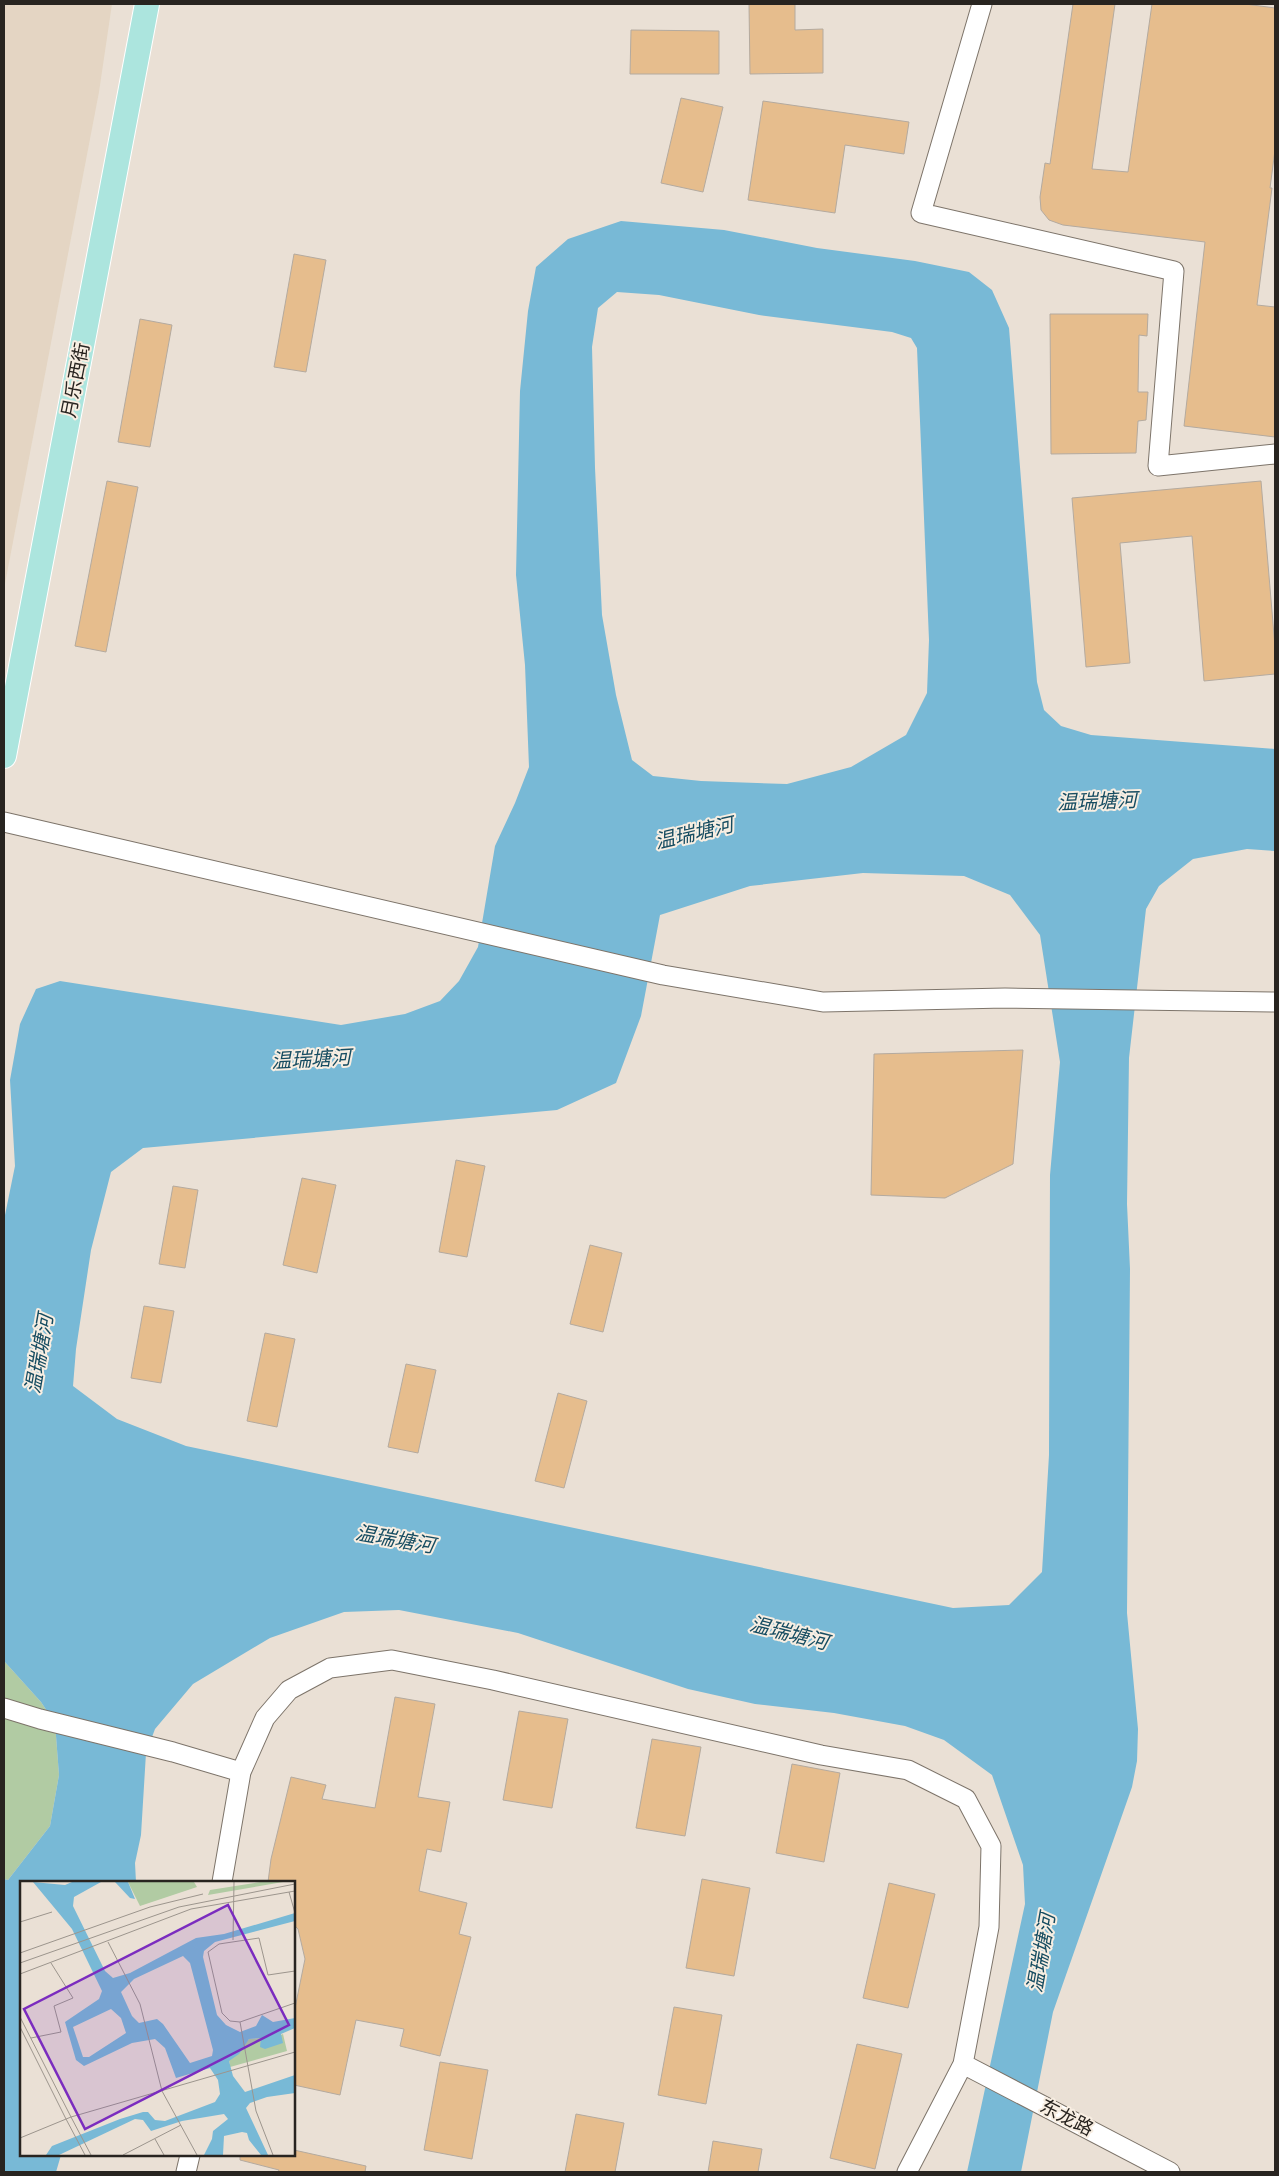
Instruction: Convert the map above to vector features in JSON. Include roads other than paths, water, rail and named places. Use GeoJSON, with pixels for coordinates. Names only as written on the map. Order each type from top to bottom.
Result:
{"type":"FeatureCollection","features":[{"type":"Feature","properties":{"kind":"main road","name":"月乐西街"},"geometry":{"type":"LineString","coordinates":[[4,756],[147,4]]}},
{"type":"Feature","properties":{"kind":"street"},"geometry":{"type":"LineString","coordinates":[[982,4],[921,213],[1174,271],[1158,466],[1275,454]]}},
{"type":"Feature","properties":{"kind":"street"},"geometry":{"type":"LineString","coordinates":[[4,822],[663,976],[823,1002],[1004,998],[1275,1002]]}},
{"type":"Feature","properties":{"kind":"street"},"geometry":{"type":"LineString","coordinates":[[222,1881],[241,1772],[264,1718],[289,1690],[330,1668],[392,1660],[493,1680],[821,1755],[908,1770],[966,1799],[991,1846],[989,1927],[968,2067],[907,2172]]}},
{"type":"Feature","properties":{"kind":"street"},"geometry":{"type":"LineString","coordinates":[[4,1708],[40,1720],[173,1752],[241,1772]]}},
{"type":"Feature","properties":{"kind":"street","name":"东龙路"},"geometry":{"type":"LineString","coordinates":[[968,2067],[1170,2172]]}},
{"type":"Feature","properties":{"kind":"street"},"geometry":{"type":"LineString","coordinates":[[186,2172],[190,2156]]}},
{"type":"Feature","properties":{"kind":"water","name":"温瑞塘河"},"geometry":{"type":"Polygon","coordinates":[[[621,221],[724,230],[817,248],[915,261],[969,272],[992,290],[1009,328],[1037,682],[1044,710],[1061,726],[1091,735],[1275,749],[1275,851],[1247,849],[1193,859],[1159,886],[1146,909],[1129,1058],[1127,1204],[1130,1269],[1127,1613],[1138,1729],[1137,1761],[1132,1787],[1053,2012],[1021,2172],[967,2172],[1025,1904],[1023,1865],[992,1775],[944,1740],[905,1726],[834,1713],[755,1704],[688,1689],[518,1633],[399,1610],[344,1612],[270,1638],[193,1684],[155,1729],[146,1753],[141,1835],[135,1863],[136,1881],[20,1881],[20,2156],[61,2156],[56,2172],[4,2172],[4,1879],[8,1880],[50,1826],[59,1775],[55,1723],[41,1702],[4,1661],[4,1220],[15,1166],[10,1080],[20,1024],[36,989],[60,981],[341,1025],[405,1014],[440,1001],[459,981],[478,947],[495,846],[529,767],[525,665],[516,575],[520,391],[528,311],[536,267],[568,239],[621,221]],[[617,292],[598,308],[592,347],[595,468],[602,615],[616,695],[632,760],[653,776],[701,781],[787,784],[851,767],[906,735],[927,693],[929,640],[917,348],[911,338],[892,332],[759,315],[659,295],[617,292]],[[863,873],[750,886],[660,915],[641,1016],[616,1083],[557,1110],[143,1148],[111,1172],[91,1250],[76,1349],[73,1386],[117,1419],[186,1446],[953,1608],[1009,1605],[1042,1572],[1049,1455],[1050,1175],[1060,1062],[1040,935],[1010,895],[964,876],[863,873]]]}}]}
